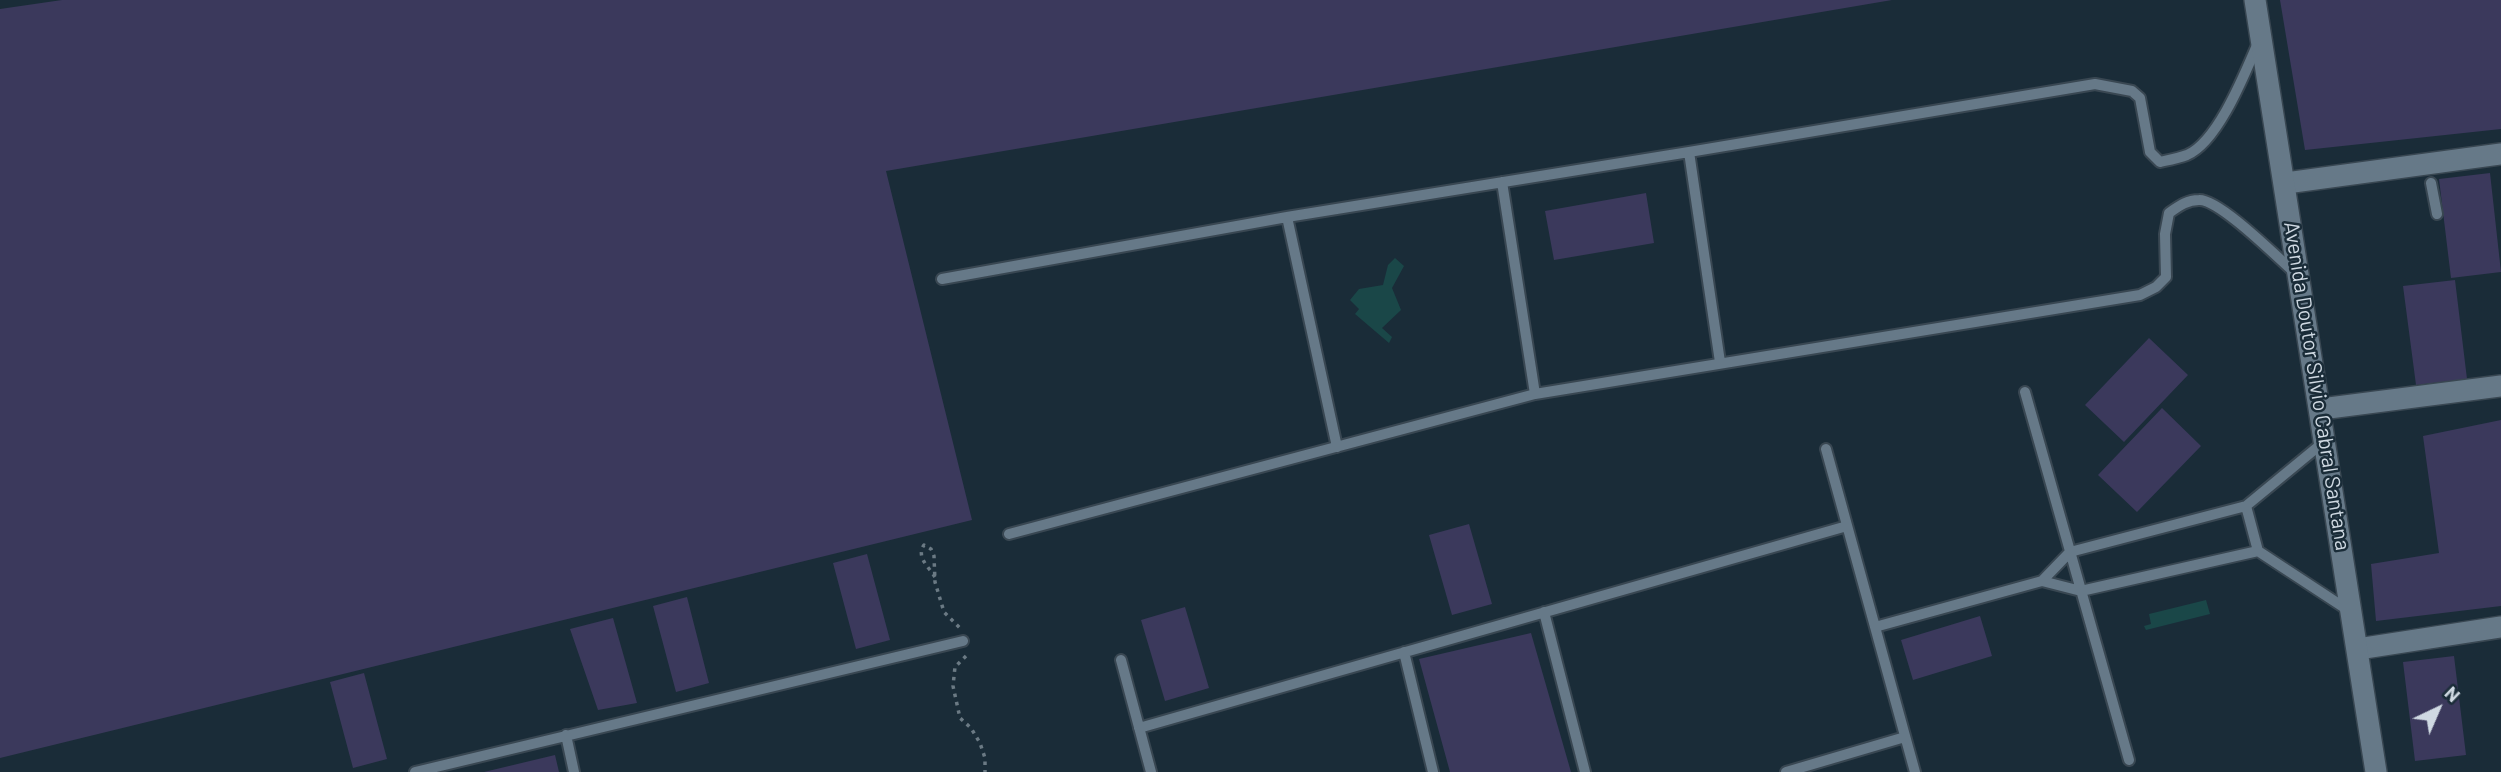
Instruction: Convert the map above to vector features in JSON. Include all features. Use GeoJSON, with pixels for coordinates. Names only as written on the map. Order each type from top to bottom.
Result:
{"type":"FeatureCollection","features":[{"type":"Feature","properties":{"kind":"street","name":"Avenida Doutor Silvio Cabral Santana"},"geometry":{"type":"LineString","coordinates":[[2255,0],[2286,183],[2376,772]]}},
{"type":"Feature","properties":{"kind":"street"},"geometry":{"type":"LineString","coordinates":[[2286,183],[2429,174],[2501,154]]}},
{"type":"Feature","properties":{"kind":"street"},"geometry":{"type":"LineString","coordinates":[[2321,409],[2501,386]]}},
{"type":"Feature","properties":{"kind":"street"},"geometry":{"type":"LineString","coordinates":[[2358,649],[2501,627]]}},
{"type":"Feature","properties":{"kind":"lane"},"geometry":{"type":"LineString","coordinates":[[942,279],[1287,217],[2095,84],[2132,91],[2140,98],[2150,152],[2160,162],[2190,154],[2213,132],[2235,96],[2261,36]]}},
{"type":"Feature","properties":{"kind":"lane"},"geometry":{"type":"LineString","coordinates":[[1689,152],[1720,362]]}},
{"type":"Feature","properties":{"kind":"lane"},"geometry":{"type":"LineString","coordinates":[[2429,174],[2437,214]]}},
{"type":"Feature","properties":{"kind":"lane"},"geometry":{"type":"LineString","coordinates":[[1502,182],[1535,394]]}},
{"type":"Feature","properties":{"kind":"lane"},"geometry":{"type":"LineString","coordinates":[[1009,534],[1535,394],[2140,295],[2157,287],[2165,277],[2165,234],[2169,213],[2182,203],[2201,200],[2217,205],[2300,277]]}},
{"type":"Feature","properties":{"kind":"lane"},"geometry":{"type":"LineString","coordinates":[[1287,217],[1338,447]]}},
{"type":"Feature","properties":{"kind":"lane"},"geometry":{"type":"LineString","coordinates":[[2025,391],[2129,760]]}},
{"type":"Feature","properties":{"kind":"lane"},"geometry":{"type":"LineString","coordinates":[[1875,626],[2042,580],[2070,552],[2246,506],[2325,441]]}},
{"type":"Feature","properties":{"kind":"lane"},"geometry":{"type":"LineString","coordinates":[[1826,449],[1915,772]]}},
{"type":"Feature","properties":{"kind":"lane"},"geometry":{"type":"LineString","coordinates":[[2246,506],[2258,551],[2351,612]]}},
{"type":"Feature","properties":{"kind":"lane"},"geometry":{"type":"LineString","coordinates":[[1139,727],[1847,526]]}},
{"type":"Feature","properties":{"kind":"lane"},"geometry":{"type":"LineString","coordinates":[[2042,580],[2081,591],[2258,551]]}},
{"type":"Feature","properties":{"kind":"lane"},"geometry":{"type":"LineString","coordinates":[[1544,612],[1585,772]]}},
{"type":"Feature","properties":{"kind":"lane"},"geometry":{"type":"LineString","coordinates":[[415,772],[964,641]]}},
{"type":"Feature","properties":{"kind":"lane"},"geometry":{"type":"LineString","coordinates":[[1404,652],[1433,772]]}},
{"type":"Feature","properties":{"kind":"lane"},"geometry":{"type":"LineString","coordinates":[[1121,660],[1151,772]]}},
{"type":"Feature","properties":{"kind":"lane"},"geometry":{"type":"LineString","coordinates":[[566,735],[574,772]]}},
{"type":"Feature","properties":{"kind":"lane"},"geometry":{"type":"LineString","coordinates":[[1786,772],[1905,737]]}},
{"type":"Feature","properties":{"kind":"path"},"geometry":{"type":"LineString","coordinates":[[935,577],[921,556],[920,551],[924,545],[931,548],[934,556],[935,577],[944,612],[960,626],[966,658],[955,667],[955,695],[960,718],[971,728],[984,752],[985,772]]}},
{"type":"Feature","properties":{"kind":"shaded area"},"geometry":{"type":"Polygon","coordinates":[[[62,0],[1892,0],[886,171],[972,520],[0,758],[0,9],[62,0]]]}},
{"type":"Feature","properties":{"kind":"shaded area"},"geometry":{"type":"Polygon","coordinates":[[[2280,0],[2501,0],[2501,129],[2305,150],[2280,0]]]}},
{"type":"Feature","properties":{"kind":"shaded area"},"geometry":{"type":"Polygon","coordinates":[[[2490,173],[2501,272],[2451,278],[2439,179],[2490,173]]]}},
{"type":"Feature","properties":{"kind":"shaded area"},"geometry":{"type":"Polygon","coordinates":[[[1646,193],[1654,243],[1554,260],[1545,211],[1646,193]]]}},
{"type":"Feature","properties":{"kind":"shaded area"},"geometry":{"type":"Polygon","coordinates":[[[1395,258],[1404,266],[1392,288],[1401,310],[1382,328],[1392,337],[1389,343],[1355,314],[1359,309],[1350,300],[1359,289],[1383,285],[1388,265],[1395,258]]]}},
{"type":"Feature","properties":{"kind":"shaded area"},"geometry":{"type":"Polygon","coordinates":[[[2455,280],[2467,379],[2416,385],[2403,286],[2455,280]]]}},
{"type":"Feature","properties":{"kind":"shaded area"},"geometry":{"type":"Polygon","coordinates":[[[2149,338],[2188,375],[2124,442],[2085,405],[2149,338]]]}},
{"type":"Feature","properties":{"kind":"shaded area"},"geometry":{"type":"Polygon","coordinates":[[[2162,408],[2201,446],[2137,512],[2098,475],[2162,408]]]}},
{"type":"Feature","properties":{"kind":"shaded area"},"geometry":{"type":"Polygon","coordinates":[[[2501,420],[2501,606],[2376,621],[2371,564],[2439,553],[2423,436],[2501,420]]]}},
{"type":"Feature","properties":{"kind":"shaded area"},"geometry":{"type":"Polygon","coordinates":[[[1469,524],[1492,604],[1452,615],[1429,535],[1469,524]]]}},
{"type":"Feature","properties":{"kind":"shaded area"},"geometry":{"type":"Polygon","coordinates":[[[867,554],[890,640],[856,649],[833,563],[867,554]]]}},
{"type":"Feature","properties":{"kind":"shaded area"},"geometry":{"type":"Polygon","coordinates":[[[687,597],[709,683],[676,692],[653,606],[687,597]]]}},
{"type":"Feature","properties":{"kind":"shaded area"},"geometry":{"type":"Polygon","coordinates":[[[2206,600],[2210,614],[2146,630],[2144,626],[2151,624],[2149,614],[2206,600]]]}},
{"type":"Feature","properties":{"kind":"shaded area"},"geometry":{"type":"Polygon","coordinates":[[[1185,607],[1209,688],[1165,701],[1141,620],[1185,607]]]}},
{"type":"Feature","properties":{"kind":"shaded area"},"geometry":{"type":"Polygon","coordinates":[[[1980,616],[1992,656],[1913,680],[1901,640],[1980,616]]]}},
{"type":"Feature","properties":{"kind":"shaded area"},"geometry":{"type":"Polygon","coordinates":[[[613,618],[637,703],[598,710],[570,629],[613,618]]]}},
{"type":"Feature","properties":{"kind":"shaded area"},"geometry":{"type":"Polygon","coordinates":[[[1531,633],[1571,772],[1450,772],[1419,659],[1531,633]]]}},
{"type":"Feature","properties":{"kind":"shaded area"},"geometry":{"type":"Polygon","coordinates":[[[2454,656],[2466,755],[2415,761],[2403,662],[2454,656]]]}},
{"type":"Feature","properties":{"kind":"shaded area"},"geometry":{"type":"Polygon","coordinates":[[[364,673],[387,759],[353,768],[330,682],[364,673]]]}},
{"type":"Feature","properties":{"kind":"shaded area"},"geometry":{"type":"Polygon","coordinates":[[[555,755],[559,772],[484,772],[555,755]]]}}]}
